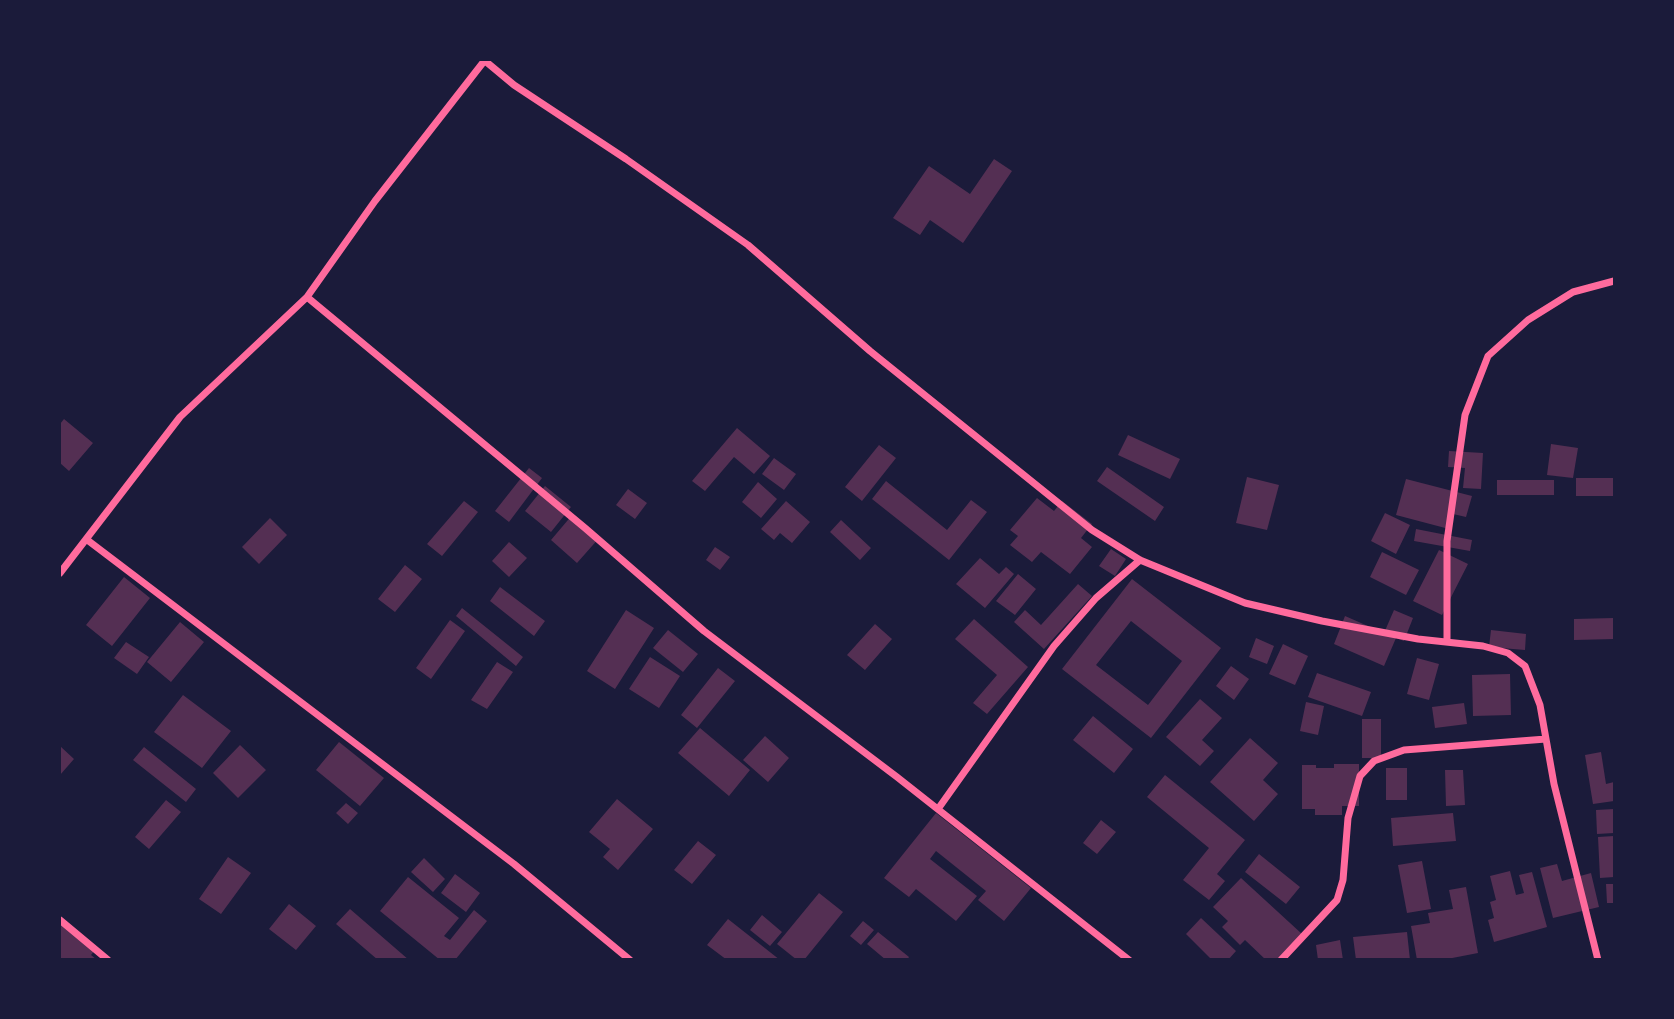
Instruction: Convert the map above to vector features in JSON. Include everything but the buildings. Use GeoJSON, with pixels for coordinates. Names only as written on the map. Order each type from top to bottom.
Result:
{"type":"FeatureCollection","features":[{"type":"Feature","properties":{"kind":"street"},"geometry":{"type":"LineString","coordinates":[[60,573],[180,417],[307,297],[383,191],[484,60],[514,85],[626,159],[748,245],[870,351],[1092,530],[1140,561],[1245,603],[1418,639],[1483,646],[1508,653],[1525,666],[1540,705],[1554,784],[1598,960]]}},
{"type":"Feature","properties":{"kind":"street"},"geometry":{"type":"LineString","coordinates":[[1447,642],[1447,541],[1452,503],[1465,415],[1488,356],[1528,320],[1573,292],[1615,281]]}},
{"type":"Feature","properties":{"kind":"street"},"geometry":{"type":"LineString","coordinates":[[307,297],[704,631],[938,809],[1129,960]]}},
{"type":"Feature","properties":{"kind":"street"},"geometry":{"type":"LineString","coordinates":[[86,539],[514,864],[630,960]]}},
{"type":"Feature","properties":{"kind":"street"},"geometry":{"type":"LineString","coordinates":[[938,809],[1054,646],[1096,598],[1140,561]]}},
{"type":"Feature","properties":{"kind":"street"},"geometry":{"type":"LineString","coordinates":[[1281,960],[1336,900],[1343,880],[1348,818],[1360,776],[1374,761],[1404,750],[1546,739]]}},
{"type":"Feature","properties":{"kind":"street"},"geometry":{"type":"LineString","coordinates":[[60,920],[108,960]]}}]}
